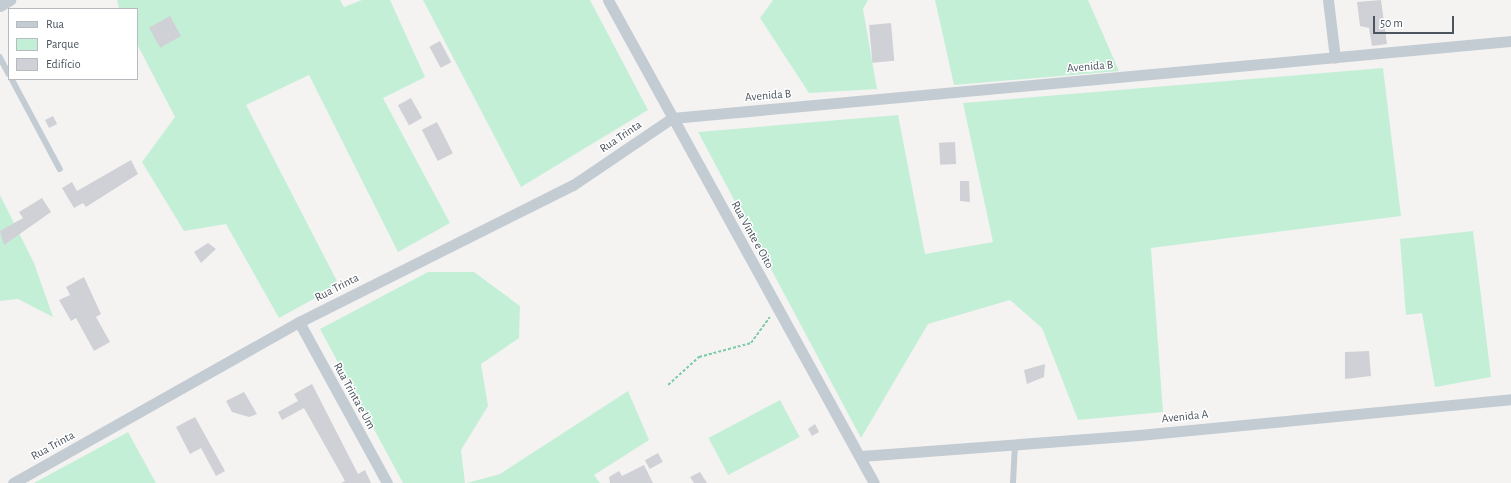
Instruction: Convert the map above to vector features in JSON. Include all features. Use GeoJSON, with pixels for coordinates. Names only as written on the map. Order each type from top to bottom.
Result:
{"type":"FeatureCollection","features":[{"type":"Feature","properties":{"kind":"street"},"geometry":{"type":"LineString","coordinates":[[0,6],[10,0]]}},
{"type":"Feature","properties":{"kind":"street","name":"Rua Vinte e Oito"},"geometry":{"type":"LineString","coordinates":[[608,0],[672,118],[861,456],[874,483]]}},
{"type":"Feature","properties":{"kind":"street"},"geometry":{"type":"LineString","coordinates":[[1328,0],[1335,58]]}},
{"type":"Feature","properties":{"kind":"street","name":"Avenida B"},"geometry":{"type":"LineString","coordinates":[[672,118],[1511,41]]}},
{"type":"Feature","properties":{"kind":"street","name":"Rua Trinta"},"geometry":{"type":"LineString","coordinates":[[13,483],[299,322],[573,185],[672,118]]}},
{"type":"Feature","properties":{"kind":"street","name":"Rua Trinta e Um"},"geometry":{"type":"LineString","coordinates":[[299,322],[387,483]]}},
{"type":"Feature","properties":{"kind":"street","name":"Avenida A"},"geometry":{"type":"LineString","coordinates":[[861,456],[1015,444],[1511,398]]}},
{"type":"Feature","properties":{"kind":"lane"},"geometry":{"type":"LineString","coordinates":[[0,57],[8,72]]}},
{"type":"Feature","properties":{"kind":"lane"},"geometry":{"type":"LineString","coordinates":[[13,80],[60,169]]}},
{"type":"Feature","properties":{"kind":"lane"},"geometry":{"type":"LineString","coordinates":[[1013,483],[1015,444]]}},
{"type":"Feature","properties":{"kind":"path"},"geometry":{"type":"LineString","coordinates":[[668,385],[700,357],[751,343],[770,317],[781,312]]}},
{"type":"Feature","properties":{"kind":"green space"},"geometry":{"type":"Polygon","coordinates":[[[117,0],[340,0],[344,7],[362,0],[390,0],[425,77],[383,98],[450,223],[398,252],[309,75],[246,105],[339,285],[279,318],[226,224],[184,231],[142,162],[175,117],[138,46],[138,8],[119,8],[117,0]]]}},
{"type":"Feature","properties":{"kind":"green space"},"geometry":{"type":"Polygon","coordinates":[[[423,0],[590,0],[648,110],[521,187],[423,0]]]}},
{"type":"Feature","properties":{"kind":"green space"},"geometry":{"type":"Polygon","coordinates":[[[773,0],[868,0],[863,9],[877,89],[809,93],[760,18],[773,0]]]}},
{"type":"Feature","properties":{"kind":"green space"},"geometry":{"type":"Polygon","coordinates":[[[935,0],[1088,0],[1119,71],[954,85],[935,0]]]}},
{"type":"Feature","properties":{"kind":"green space"},"geometry":{"type":"Polygon","coordinates":[[[1383,68],[1401,216],[1151,248],[1163,412],[1078,420],[1042,328],[1010,300],[928,324],[861,438],[698,132],[898,115],[925,254],[993,242],[963,103],[1383,68]]]}},
{"type":"Feature","properties":{"kind":"green space"},"geometry":{"type":"Polygon","coordinates":[[[0,195],[34,263],[53,317],[18,299],[0,301],[0,195]]]}},
{"type":"Feature","properties":{"kind":"green space"},"geometry":{"type":"Polygon","coordinates":[[[1473,231],[1491,377],[1435,387],[1422,313],[1406,315],[1400,239],[1473,231]]]}},
{"type":"Feature","properties":{"kind":"green space"},"geometry":{"type":"Polygon","coordinates":[[[428,272],[474,272],[520,306],[519,338],[481,364],[488,406],[461,450],[465,483],[403,483],[320,329],[428,272]]]}},
{"type":"Feature","properties":{"kind":"green space"},"geometry":{"type":"Polygon","coordinates":[[[628,391],[649,440],[594,475],[600,483],[467,483],[500,474],[628,391]]]}},
{"type":"Feature","properties":{"kind":"green space"},"geometry":{"type":"Polygon","coordinates":[[[780,400],[800,437],[728,475],[708,438],[780,400]]]}},
{"type":"Feature","properties":{"kind":"green space"},"geometry":{"type":"Polygon","coordinates":[[[128,432],[156,483],[34,483],[128,432]]]}},
{"type":"Feature","properties":{"kind":"building"},"geometry":{"type":"Polygon","coordinates":[[[1381,0],[1387,44],[1372,46],[1369,28],[1360,26],[1357,2],[1381,0]]]}},
{"type":"Feature","properties":{"kind":"building"},"geometry":{"type":"Polygon","coordinates":[[[170,16],[181,36],[160,48],[149,28],[170,16]]]}},
{"type":"Feature","properties":{"kind":"building"},"geometry":{"type":"Polygon","coordinates":[[[891,23],[894,61],[872,63],[869,25],[891,23]]]}},
{"type":"Feature","properties":{"kind":"building"},"geometry":{"type":"Polygon","coordinates":[[[440,41],[451,62],[441,68],[429,47],[440,41]]]}},
{"type":"Feature","properties":{"kind":"building"},"geometry":{"type":"Polygon","coordinates":[[[411,98],[422,118],[409,125],[398,105],[411,98]]]}},
{"type":"Feature","properties":{"kind":"building"},"geometry":{"type":"Polygon","coordinates":[[[53,116],[57,124],[49,128],[45,120],[53,116]]]}},
{"type":"Feature","properties":{"kind":"building"},"geometry":{"type":"Polygon","coordinates":[[[437,122],[453,153],[438,161],[422,130],[437,122]]]}},
{"type":"Feature","properties":{"kind":"building"},"geometry":{"type":"Polygon","coordinates":[[[955,142],[956,164],[940,165],[939,143],[955,142]]]}},
{"type":"Feature","properties":{"kind":"building"},"geometry":{"type":"Polygon","coordinates":[[[131,160],[138,174],[86,207],[83,203],[74,208],[62,188],[72,182],[77,191],[131,160]]]}},
{"type":"Feature","properties":{"kind":"building"},"geometry":{"type":"Polygon","coordinates":[[[960,181],[969,181],[970,202],[960,201],[960,181]]]}},
{"type":"Feature","properties":{"kind":"building"},"geometry":{"type":"Polygon","coordinates":[[[42,198],[51,212],[4,245],[0,231],[23,218],[19,212],[42,198]]]}},
{"type":"Feature","properties":{"kind":"building"},"geometry":{"type":"Polygon","coordinates":[[[208,243],[216,249],[201,263],[194,252],[208,243]]]}},
{"type":"Feature","properties":{"kind":"building"},"geometry":{"type":"Polygon","coordinates":[[[84,277],[101,314],[96,317],[110,342],[94,351],[76,318],[71,321],[59,300],[70,295],[66,287],[84,277]]]}},
{"type":"Feature","properties":{"kind":"building"},"geometry":{"type":"Polygon","coordinates":[[[1369,351],[1371,376],[1345,379],[1345,352],[1369,351]]]}},
{"type":"Feature","properties":{"kind":"building"},"geometry":{"type":"Polygon","coordinates":[[[1045,364],[1044,377],[1027,384],[1024,370],[1045,364]]]}},
{"type":"Feature","properties":{"kind":"building"},"geometry":{"type":"Polygon","coordinates":[[[312,384],[358,474],[365,470],[371,483],[341,483],[345,481],[304,408],[282,420],[278,412],[298,401],[294,394],[312,384]]]}},
{"type":"Feature","properties":{"kind":"building"},"geometry":{"type":"Polygon","coordinates":[[[244,392],[257,414],[249,417],[232,412],[226,401],[244,392]]]}},
{"type":"Feature","properties":{"kind":"building"},"geometry":{"type":"Polygon","coordinates":[[[195,417],[225,471],[216,476],[201,448],[190,454],[176,427],[195,417]]]}},
{"type":"Feature","properties":{"kind":"building"},"geometry":{"type":"Polygon","coordinates":[[[815,424],[819,432],[812,436],[808,429],[815,424]]]}},
{"type":"Feature","properties":{"kind":"building"},"geometry":{"type":"Polygon","coordinates":[[[658,453],[663,462],[650,469],[645,460],[658,453]]]}},
{"type":"Feature","properties":{"kind":"building"},"geometry":{"type":"Polygon","coordinates":[[[644,465],[653,483],[610,483],[609,477],[619,471],[622,476],[644,465]]]}},
{"type":"Feature","properties":{"kind":"building"},"geometry":{"type":"Polygon","coordinates":[[[700,472],[707,483],[694,483],[690,477],[700,472]]]}}]}
